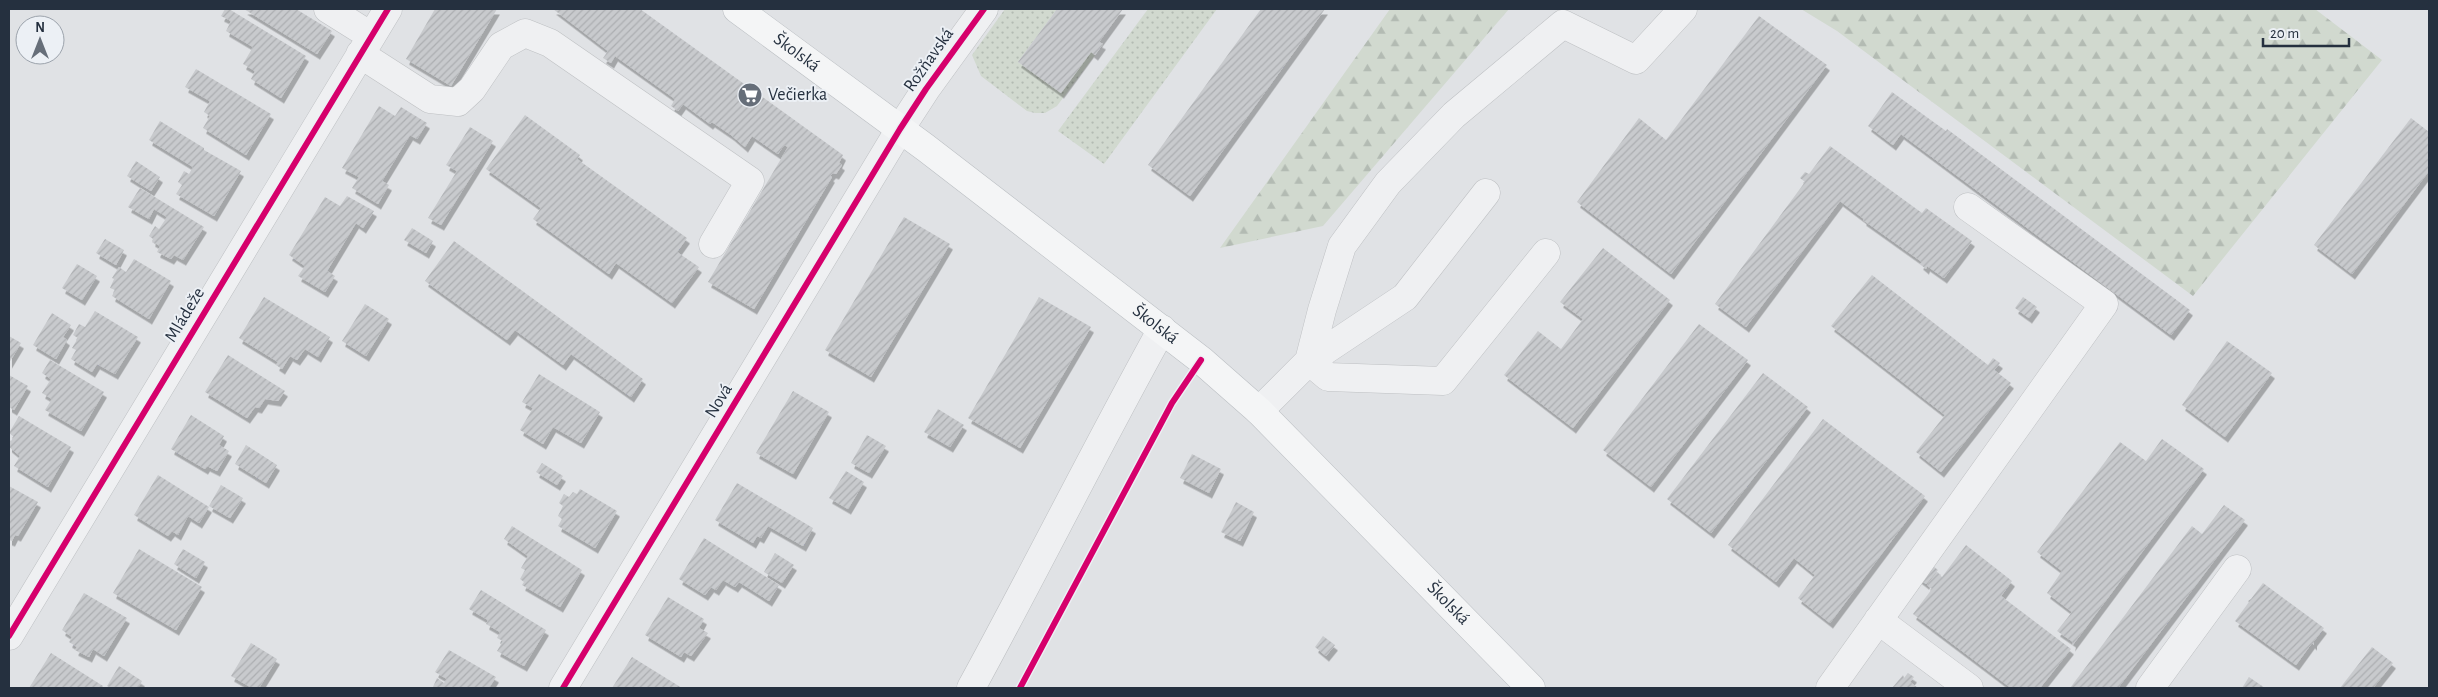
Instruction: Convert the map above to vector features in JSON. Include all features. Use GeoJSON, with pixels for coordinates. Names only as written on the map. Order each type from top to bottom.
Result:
{"type":"FeatureCollection","features":[{"type":"Feature","properties":{"kind":"main road","name":"Školská"},"geometry":{"type":"LineString","coordinates":[[737,9],[900,129],[1162,329],[1259,411],[1531,688]]}},
{"type":"Feature","properties":{"kind":"street"},"geometry":{"type":"LineString","coordinates":[[328,9],[366,45],[430,99],[458,102],[472,89],[501,46],[525,34],[550,43],[750,181],[713,244]]}},
{"type":"Feature","properties":{"kind":"street","name":"Mládeže"},"geometry":{"type":"LineString","coordinates":[[9,636],[388,9]]}},
{"type":"Feature","properties":{"kind":"street","name":"Rožňavská"},"geometry":{"type":"LineString","coordinates":[[900,129],[926,89],[984,9]]}},
{"type":"Feature","properties":{"kind":"street"},"geometry":{"type":"LineString","coordinates":[[1309,362],[1322,310],[1342,246],[1388,183],[1454,115],[1563,24],[1636,60],[1684,9]]}},
{"type":"Feature","properties":{"kind":"street","name":"Nová"},"geometry":{"type":"LineString","coordinates":[[564,688],[900,129]]}},
{"type":"Feature","properties":{"kind":"street"},"geometry":{"type":"LineString","coordinates":[[1259,411],[1309,362],[1405,297],[1486,193]]}},
{"type":"Feature","properties":{"kind":"street"},"geometry":{"type":"LineString","coordinates":[[1830,688],[2104,304],[1968,207]]}},
{"type":"Feature","properties":{"kind":"street"},"geometry":{"type":"LineString","coordinates":[[1309,362],[1328,377],[1443,381],[1546,253]]}},
{"type":"Feature","properties":{"kind":"street"},"geometry":{"type":"LineString","coordinates":[[971,688],[1036,570],[1107,427],[1162,329]]}},
{"type":"Feature","properties":{"kind":"street"},"geometry":{"type":"LineString","coordinates":[[2150,688],[2237,569]]}},
{"type":"Feature","properties":{"kind":"street"},"geometry":{"type":"LineString","coordinates":[[1878,620],[1969,688]]}},
{"type":"Feature","properties":{"kind":"green space"},"geometry":{"type":"Polygon","coordinates":[[[1005,9],[1057,9],[1018,62],[1061,93],[1091,52],[1095,55],[1057,106],[1045,113],[1027,111],[981,76],[972,55],[1005,9]]]}},
{"type":"Feature","properties":{"kind":"green space"},"geometry":{"type":"Polygon","coordinates":[[[1148,9],[1217,9],[1104,164],[1058,131],[1148,9]]]}},
{"type":"Feature","properties":{"kind":"green space"},"geometry":{"type":"Polygon","coordinates":[[[1390,9],[1509,9],[1323,226],[1220,248],[1390,9]]]}},
{"type":"Feature","properties":{"kind":"green space"},"geometry":{"type":"Polygon","coordinates":[[[1801,9],[2315,9],[2382,60],[2193,296],[1837,31],[1801,9]]]}},
{"type":"Feature","properties":{"kind":"building"},"geometry":{"type":"Polygon","coordinates":[[[225,9],[229,9],[306,56],[281,98],[251,79],[255,71],[243,64],[253,47],[226,31],[231,21],[221,16],[225,9]]]}},
{"type":"Feature","properties":{"kind":"building"},"geometry":{"type":"Polygon","coordinates":[[[244,9],[296,9],[332,31],[317,54],[244,9]]]}},
{"type":"Feature","properties":{"kind":"building"},"geometry":{"type":"Polygon","coordinates":[[[435,9],[497,9],[451,86],[406,59],[435,9]]]}},
{"type":"Feature","properties":{"kind":"building"},"geometry":{"type":"Polygon","coordinates":[[[553,9],[640,9],[843,155],[839,163],[842,165],[836,174],[833,173],[830,176],[832,177],[754,309],[708,282],[788,147],[784,145],[778,154],[752,136],[745,147],[731,135],[712,122],[710,124],[683,104],[678,111],[671,106],[675,99],[615,56],[611,63],[603,58],[608,51],[553,9]]]}},
{"type":"Feature","properties":{"kind":"building"},"geometry":{"type":"Polygon","coordinates":[[[1057,9],[1123,9],[1099,42],[1103,44],[1095,55],[1091,52],[1061,93],[1018,62],[1057,9]]]}},
{"type":"Feature","properties":{"kind":"building"},"geometry":{"type":"Polygon","coordinates":[[[1261,9],[1325,9],[1190,196],[1148,165],[1261,9]]]}},
{"type":"Feature","properties":{"kind":"building"},"geometry":{"type":"Polygon","coordinates":[[[1759,16],[1827,65],[1671,274],[1577,202],[1639,118],[1666,140],[1759,16]]]}},
{"type":"Feature","properties":{"kind":"building"},"geometry":{"type":"Polygon","coordinates":[[[196,69],[271,114],[246,155],[203,128],[210,116],[204,112],[210,101],[185,87],[196,69]]]}},
{"type":"Feature","properties":{"kind":"building"},"geometry":{"type":"Polygon","coordinates":[[[1892,92],[1946,131],[1947,129],[2190,310],[2171,335],[1901,134],[1893,145],[1868,126],[1892,92]]]}},
{"type":"Feature","properties":{"kind":"building"},"geometry":{"type":"Polygon","coordinates":[[[379,106],[395,116],[401,107],[427,123],[417,139],[410,135],[382,181],[389,185],[378,204],[352,188],[359,177],[342,168],[379,106]]]}},
{"type":"Feature","properties":{"kind":"building"},"geometry":{"type":"Polygon","coordinates":[[[525,115],[580,155],[577,159],[687,238],[677,252],[699,267],[672,303],[616,263],[609,274],[533,219],[541,208],[486,169],[525,115]]]}},
{"type":"Feature","properties":{"kind":"building"},"geometry":{"type":"Polygon","coordinates":[[[2411,118],[2429,132],[2429,171],[2352,274],[2314,245],[2411,118]]]}},
{"type":"Feature","properties":{"kind":"building"},"geometry":{"type":"Polygon","coordinates":[[[160,121],[204,148],[204,150],[241,171],[214,216],[176,194],[182,185],[178,182],[184,171],[189,174],[193,167],[149,140],[160,121]]]}},
{"type":"Feature","properties":{"kind":"building"},"geometry":{"type":"Polygon","coordinates":[[[470,127],[493,141],[441,225],[428,218],[457,171],[446,165],[470,127]]]}},
{"type":"Feature","properties":{"kind":"building"},"geometry":{"type":"Polygon","coordinates":[[[1830,146],[1922,213],[1926,208],[1972,241],[1944,278],[1927,266],[1926,269],[1920,264],[1922,262],[1863,220],[1840,201],[1746,327],[1715,304],[1805,182],[1800,178],[1805,172],[1809,174],[1830,146]]]}},
{"type":"Feature","properties":{"kind":"building"},"geometry":{"type":"Polygon","coordinates":[[[136,161],[160,177],[151,191],[127,176],[136,161]]]}},
{"type":"Feature","properties":{"kind":"building"},"geometry":{"type":"Polygon","coordinates":[[[140,188],[204,227],[183,260],[174,255],[171,259],[157,252],[160,246],[152,241],[153,239],[149,236],[155,226],[159,229],[167,217],[154,209],[149,219],[128,207],[140,188]]]}},
{"type":"Feature","properties":{"kind":"building"},"geometry":{"type":"Polygon","coordinates":[[[347,196],[374,211],[363,228],[356,223],[327,271],[335,276],[325,292],[298,276],[305,266],[289,255],[325,197],[340,206],[347,196]]]}},
{"type":"Feature","properties":{"kind":"building"},"geometry":{"type":"Polygon","coordinates":[[[904,217],[950,244],[871,377],[825,350],[904,217]]]}},
{"type":"Feature","properties":{"kind":"building"},"geometry":{"type":"Polygon","coordinates":[[[412,228],[433,241],[426,253],[404,240],[412,228]]]}},
{"type":"Feature","properties":{"kind":"building"},"geometry":{"type":"Polygon","coordinates":[[[105,239],[124,250],[116,265],[96,253],[105,239]]]}},
{"type":"Feature","properties":{"kind":"building"},"geometry":{"type":"Polygon","coordinates":[[[454,241],[643,379],[631,397],[571,354],[563,365],[515,330],[507,340],[425,281],[454,241]]]}},
{"type":"Feature","properties":{"kind":"building"},"geometry":{"type":"Polygon","coordinates":[[[1603,248],[1670,300],[1573,428],[1504,375],[1538,331],[1561,349],[1583,319],[1560,302],[1603,248]]]}},
{"type":"Feature","properties":{"kind":"building"},"geometry":{"type":"Polygon","coordinates":[[[134,259],[171,281],[149,319],[112,296],[115,290],[110,288],[114,279],[112,278],[119,267],[126,272],[134,259]]]}},
{"type":"Feature","properties":{"kind":"building"},"geometry":{"type":"Polygon","coordinates":[[[77,264],[97,276],[82,300],[62,288],[77,264]]]}},
{"type":"Feature","properties":{"kind":"building"},"geometry":{"type":"Polygon","coordinates":[[[1872,275],[1988,365],[1993,358],[2000,363],[1994,370],[2011,383],[1941,472],[1916,452],[1945,415],[1831,326],[1872,275]]]}},
{"type":"Feature","properties":{"kind":"building"},"geometry":{"type":"Polygon","coordinates":[[[264,297],[330,337],[318,357],[305,349],[297,360],[290,356],[282,369],[276,365],[278,362],[239,338],[264,297]]]}},
{"type":"Feature","properties":{"kind":"building"},"geometry":{"type":"Polygon","coordinates":[[[1039,297],[1091,327],[1020,448],[968,418],[1039,297]]]}},
{"type":"Feature","properties":{"kind":"building"},"geometry":{"type":"Polygon","coordinates":[[[2023,297],[2037,307],[2029,318],[2015,308],[2023,297]]]}},
{"type":"Feature","properties":{"kind":"building"},"geometry":{"type":"Polygon","coordinates":[[[365,304],[389,319],[366,356],[342,341],[365,304]]]}},
{"type":"Feature","properties":{"kind":"building"},"geometry":{"type":"Polygon","coordinates":[[[95,311],[138,337],[115,374],[97,364],[92,372],[71,359],[76,350],[72,348],[78,338],[73,335],[79,324],[85,327],[95,311]]]}},
{"type":"Feature","properties":{"kind":"building"},"geometry":{"type":"Polygon","coordinates":[[[52,313],[71,325],[63,337],[67,340],[56,359],[33,345],[52,313]]]}},
{"type":"Feature","properties":{"kind":"building"},"geometry":{"type":"Polygon","coordinates":[[[1699,324],[1748,360],[1651,487],[1603,450],[1699,324]]]}},
{"type":"Feature","properties":{"kind":"building"},"geometry":{"type":"Polygon","coordinates":[[[9,336],[21,343],[9,363],[9,336]]]}},
{"type":"Feature","properties":{"kind":"building"},"geometry":{"type":"Polygon","coordinates":[[[2227,341],[2272,373],[2225,437],[2182,405],[2227,341]]]}},
{"type":"Feature","properties":{"kind":"building"},"geometry":{"type":"Polygon","coordinates":[[[228,355],[285,391],[278,401],[265,399],[259,408],[255,407],[247,418],[205,392],[228,355]]]}},
{"type":"Feature","properties":{"kind":"building"},"geometry":{"type":"Polygon","coordinates":[[[50,360],[104,392],[81,431],[45,410],[52,399],[42,393],[51,379],[42,373],[50,360]]]}},
{"type":"Feature","properties":{"kind":"building"},"geometry":{"type":"Polygon","coordinates":[[[1763,373],[1808,407],[1711,533],[1667,499],[1763,373]]]}},
{"type":"Feature","properties":{"kind":"building"},"geometry":{"type":"Polygon","coordinates":[[[539,374],[600,412],[581,443],[553,427],[543,444],[520,430],[533,408],[522,402],[539,374]]]}},
{"type":"Feature","properties":{"kind":"building"},"geometry":{"type":"Polygon","coordinates":[[[9,375],[28,386],[14,410],[9,407],[9,375]]]}},
{"type":"Feature","properties":{"kind":"building"},"geometry":{"type":"Polygon","coordinates":[[[793,391],[829,412],[793,474],[756,453],[793,391]]]}},
{"type":"Feature","properties":{"kind":"building"},"geometry":{"type":"Polygon","coordinates":[[[938,409],[964,425],[950,447],[924,432],[938,409]]]}},
{"type":"Feature","properties":{"kind":"building"},"geometry":{"type":"Polygon","coordinates":[[[191,415],[224,436],[219,445],[229,451],[217,471],[207,466],[205,469],[171,449],[191,415]]]}},
{"type":"Feature","properties":{"kind":"building"},"geometry":{"type":"Polygon","coordinates":[[[19,416],[71,447],[48,487],[14,466],[20,456],[9,447],[9,440],[11,441],[14,437],[9,433],[19,416]]]}},
{"type":"Feature","properties":{"kind":"building"},"geometry":{"type":"Polygon","coordinates":[[[1823,419],[1925,496],[1830,623],[1798,598],[1815,575],[1794,558],[1776,582],[1728,545],[1823,419]]]}},
{"type":"Feature","properties":{"kind":"building"},"geometry":{"type":"Polygon","coordinates":[[[867,435],[886,446],[869,473],[851,463],[867,435]]]}},
{"type":"Feature","properties":{"kind":"building"},"geometry":{"type":"Polygon","coordinates":[[[2162,439],[2204,469],[2072,646],[2073,642],[2057,631],[2072,612],[2047,593],[2062,571],[2037,552],[2120,442],[2146,461],[2162,439]]]}},
{"type":"Feature","properties":{"kind":"building"},"geometry":{"type":"Polygon","coordinates":[[[246,445],[277,465],[266,483],[235,464],[246,445]]]}},
{"type":"Feature","properties":{"kind":"building"},"geometry":{"type":"Polygon","coordinates":[[[1192,454],[1221,469],[1209,493],[1180,478],[1192,454]]]}},
{"type":"Feature","properties":{"kind":"building"},"geometry":{"type":"Polygon","coordinates":[[[542,463],[563,476],[557,485],[536,472],[542,463]]]}},
{"type":"Feature","properties":{"kind":"building"},"geometry":{"type":"Polygon","coordinates":[[[846,471],[864,482],[848,509],[829,498],[846,471]]]}},
{"type":"Feature","properties":{"kind":"building"},"geometry":{"type":"Polygon","coordinates":[[[158,475],[209,507],[199,523],[188,516],[178,535],[172,531],[168,536],[134,515],[158,475]]]}},
{"type":"Feature","properties":{"kind":"building"},"geometry":{"type":"Polygon","coordinates":[[[737,483],[813,528],[803,546],[768,526],[761,538],[757,536],[753,543],[715,520],[737,483]]]}},
{"type":"Feature","properties":{"kind":"building"},"geometry":{"type":"Polygon","coordinates":[[[221,485],[243,498],[230,518],[209,506],[221,485]]]}},
{"type":"Feature","properties":{"kind":"building"},"geometry":{"type":"Polygon","coordinates":[[[9,486],[38,502],[18,536],[15,535],[12,541],[9,540],[9,486]]]}},
{"type":"Feature","properties":{"kind":"building"},"geometry":{"type":"Polygon","coordinates":[[[580,489],[617,511],[595,548],[558,526],[562,519],[558,516],[563,506],[559,503],[564,494],[569,497],[573,492],[577,494],[580,489]]]}},
{"type":"Feature","properties":{"kind":"building"},"geometry":{"type":"Polygon","coordinates":[[[1236,502],[1254,512],[1240,541],[1221,532],[1236,502]]]}},
{"type":"Feature","properties":{"kind":"building"},"geometry":{"type":"Polygon","coordinates":[[[2224,505],[2245,520],[2118,688],[2070,688],[2192,526],[2202,534],[2224,505]]]}},
{"type":"Feature","properties":{"kind":"building"},"geometry":{"type":"Polygon","coordinates":[[[512,526],[582,570],[560,607],[522,585],[524,582],[520,579],[525,570],[521,568],[528,556],[504,539],[512,526]]]}},
{"type":"Feature","properties":{"kind":"building"},"geometry":{"type":"Polygon","coordinates":[[[704,538],[779,585],[769,601],[739,582],[735,587],[723,580],[716,590],[711,587],[705,595],[679,579],[704,538]]]}},
{"type":"Feature","properties":{"kind":"building"},"geometry":{"type":"Polygon","coordinates":[[[1966,545],[2012,581],[2001,596],[2071,649],[2040,688],[2011,688],[1913,614],[1932,589],[1927,585],[1937,572],[1942,577],[1966,545]]]}},
{"type":"Feature","properties":{"kind":"building"},"geometry":{"type":"Polygon","coordinates":[[[139,549],[202,587],[176,630],[113,593],[139,549]]]}},
{"type":"Feature","properties":{"kind":"building"},"geometry":{"type":"Polygon","coordinates":[[[183,549],[205,562],[196,578],[174,564],[183,549]]]}},
{"type":"Feature","properties":{"kind":"building"},"geometry":{"type":"Polygon","coordinates":[[[775,553],[794,565],[782,583],[764,572],[775,553]]]}},
{"type":"Feature","properties":{"kind":"building"},"geometry":{"type":"Polygon","coordinates":[[[1924,559],[1938,570],[1926,584],[1913,574],[1924,559]]]}},
{"type":"Feature","properties":{"kind":"building"},"geometry":{"type":"Polygon","coordinates":[[[2263,583],[2324,628],[2314,641],[2314,645],[2312,643],[2296,665],[2235,621],[2263,583]]]}},
{"type":"Feature","properties":{"kind":"building"},"geometry":{"type":"Polygon","coordinates":[[[481,590],[546,630],[524,666],[497,651],[503,641],[497,638],[500,632],[486,624],[488,620],[469,609],[481,590]]]}},
{"type":"Feature","properties":{"kind":"building"},"geometry":{"type":"Polygon","coordinates":[[[84,593],[127,618],[104,656],[93,649],[89,657],[75,650],[77,647],[69,642],[72,637],[62,630],[84,593]]]}},
{"type":"Feature","properties":{"kind":"building"},"geometry":{"type":"Polygon","coordinates":[[[668,597],[704,619],[699,628],[708,633],[691,656],[684,652],[681,657],[645,635],[668,597]]]}},
{"type":"Feature","properties":{"kind":"building"},"geometry":{"type":"Polygon","coordinates":[[[1323,636],[1335,645],[1326,656],[1315,647],[1323,636]]]}},
{"type":"Feature","properties":{"kind":"building"},"geometry":{"type":"Polygon","coordinates":[[[251,643],[277,659],[259,688],[252,688],[231,676],[251,643]]]}},
{"type":"Feature","properties":{"kind":"building"},"geometry":{"type":"Polygon","coordinates":[[[2372,647],[2393,663],[2373,688],[2340,688],[2372,647]]]}},
{"type":"Feature","properties":{"kind":"building"},"geometry":{"type":"Polygon","coordinates":[[[449,650],[496,677],[489,688],[433,687],[437,678],[444,683],[447,679],[435,672],[449,650]]]}},
{"type":"Feature","properties":{"kind":"building"},"geometry":{"type":"Polygon","coordinates":[[[51,653],[103,686],[102,688],[29,688],[51,653]]]}},
{"type":"Feature","properties":{"kind":"building"},"geometry":{"type":"Polygon","coordinates":[[[632,657],[682,688],[612,688],[632,657]]]}},
{"type":"Feature","properties":{"kind":"building"},"geometry":{"type":"Polygon","coordinates":[[[119,666],[142,681],[138,688],[111,688],[107,686],[119,666]]]}},
{"type":"Feature","properties":{"kind":"building"},"geometry":{"type":"Polygon","coordinates":[[[1908,673],[1914,677],[1910,682],[1918,688],[1892,688],[1903,675],[1904,678],[1908,673]]]}},
{"type":"Feature","properties":{"kind":"building"},"geometry":{"type":"Polygon","coordinates":[[[2249,677],[2265,688],[2242,688],[2249,677]]]}},
{"type":"Feature","properties":{"kind":"cycle path"},"geometry":{"type":"LineString","coordinates":[[9,636],[388,9]]}},
{"type":"Feature","properties":{"kind":"cycle path"},"geometry":{"type":"LineString","coordinates":[[563,688],[900,129],[926,89],[984,9]]}},
{"type":"Feature","properties":{"kind":"cycle path"},"geometry":{"type":"LineString","coordinates":[[1020,688],[1172,403],[1201,360]]}},
{"type":"Feature","properties":{"kind":"place","name":"Večierka"},"geometry":{"type":"Point","coordinates":[750,95]}}]}
